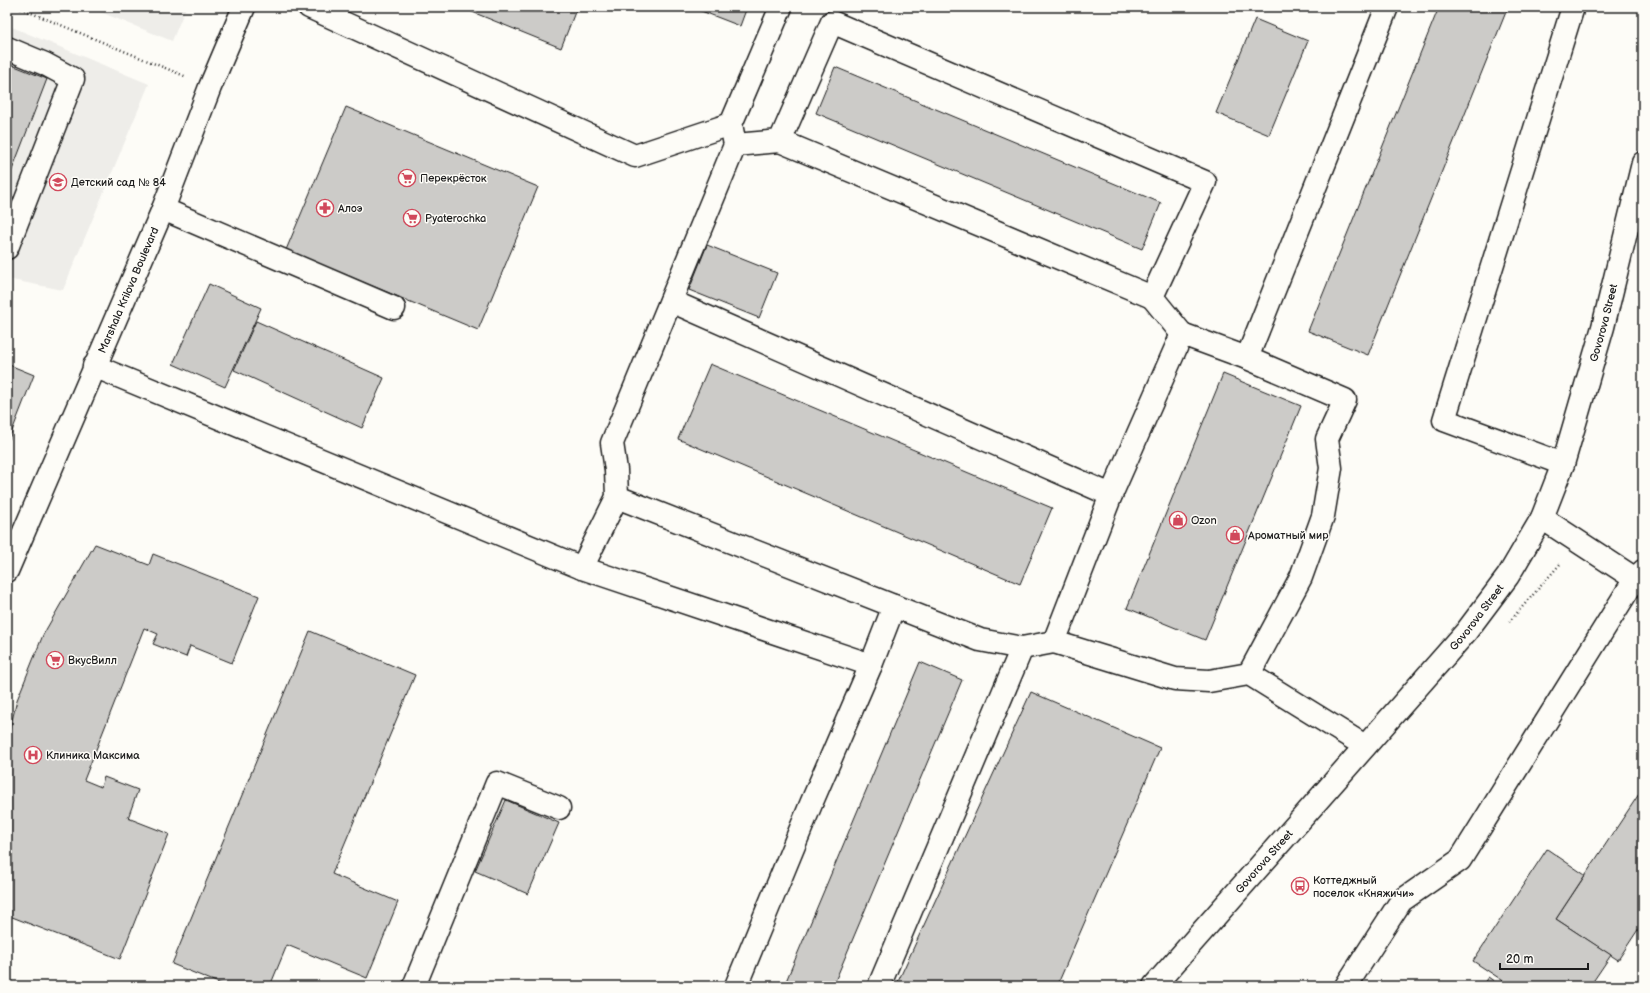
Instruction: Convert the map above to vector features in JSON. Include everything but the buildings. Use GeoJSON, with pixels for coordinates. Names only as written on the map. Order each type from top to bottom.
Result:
{"type":"FeatureCollection","features":[{"type":"Feature","properties":{"kind":"main road","name":"Marshala Krilova Boulevard"},"geometry":{"type":"LineString","coordinates":[[7,571],[94,366],[163,209],[210,87],[244,7]]}},
{"type":"Feature","properties":{"kind":"main road"},"geometry":{"type":"LineString","coordinates":[[309,7],[634,156],[733,134],[780,141],[1152,297],[1182,334],[1247,358],[1345,400],[1327,439],[1330,468],[1323,516],[1301,577],[1249,674]]}},
{"type":"Feature","properties":{"kind":"main road"},"geometry":{"type":"LineString","coordinates":[[582,568],[617,497],[616,470],[612,443],[670,301],[781,7]]}},
{"type":"Feature","properties":{"kind":"main road"},"geometry":{"type":"LineString","coordinates":[[1247,358],[1387,7]]}},
{"type":"Feature","properties":{"kind":"main road"},"geometry":{"type":"LineString","coordinates":[[1564,464],[1444,420],[1573,7]]}},
{"type":"Feature","properties":{"kind":"main road"},"geometry":{"type":"LineString","coordinates":[[780,141],[832,22],[1205,182],[1152,297]]}},
{"type":"Feature","properties":{"kind":"main road"},"geometry":{"type":"LineString","coordinates":[[7,48],[45,64],[73,79],[7,248]]}},
{"type":"Feature","properties":{"kind":"main road","name":"Govorova Street"},"geometry":{"type":"LineString","coordinates":[[1154,986],[1466,632],[1508,576],[1542,518],[1564,464],[1603,327],[1643,162]]}},
{"type":"Feature","properties":{"kind":"main road"},"geometry":{"type":"LineString","coordinates":[[163,209],[394,308]]}},
{"type":"Feature","properties":{"kind":"main road"},"geometry":{"type":"LineString","coordinates":[[670,301],[1111,495]]}},
{"type":"Feature","properties":{"kind":"main road"},"geometry":{"type":"LineString","coordinates":[[1054,642],[1111,495],[1182,334]]}},
{"type":"Feature","properties":{"kind":"main road"},"geometry":{"type":"LineString","coordinates":[[94,366],[582,568],[871,665]]}},
{"type":"Feature","properties":{"kind":"main road"},"geometry":{"type":"LineString","coordinates":[[617,497],[980,640],[1022,648],[1054,642],[1175,678],[1209,681],[1249,674],[1365,746]]}},
{"type":"Feature","properties":{"kind":"main road"},"geometry":{"type":"LineString","coordinates":[[1346,986],[1401,901],[1460,860],[1640,578],[1542,518]]}},
{"type":"Feature","properties":{"kind":"main road"},"geometry":{"type":"LineString","coordinates":[[736,986],[811,804],[871,665],[894,606]]}},
{"type":"Feature","properties":{"kind":"main road"},"geometry":{"type":"LineString","coordinates":[[879,986],[1022,648]]}},
{"type":"Feature","properties":{"kind":"main road"},"geometry":{"type":"LineString","coordinates":[[414,986],[497,783],[559,808]]}},
{"type":"Feature","properties":{"kind":"path"},"geometry":{"type":"LineString","coordinates":[[17,7],[210,87]]}},
{"type":"Feature","properties":{"kind":"shaded area"},"geometry":{"type":"Polygon","coordinates":[[[88,7],[186,7],[172,41],[88,7]]]}},
{"type":"Feature","properties":{"kind":"shaded area","name":"Детский сад № 84"},"geometry":{"type":"Polygon","coordinates":[[[7,25],[149,84],[63,290],[7,279],[7,25]]]}},
{"type":"Feature","properties":{"kind":"place","name":"Перекрёсток"},"geometry":{"type":"Point","coordinates":[407,178]}},
{"type":"Feature","properties":{"kind":"place","name":"Детский сад № 84"},"geometry":{"type":"Point","coordinates":[58,182]}},
{"type":"Feature","properties":{"kind":"place","name":"Алоэ"},"geometry":{"type":"Point","coordinates":[325,208]}},
{"type":"Feature","properties":{"kind":"place","name":"Pyaterochka"},"geometry":{"type":"Point","coordinates":[412,218]}},
{"type":"Feature","properties":{"kind":"place","name":"Ozon"},"geometry":{"type":"Point","coordinates":[1178,520]}},
{"type":"Feature","properties":{"kind":"place","name":"Ароматный мир"},"geometry":{"type":"Point","coordinates":[1235,535]}},
{"type":"Feature","properties":{"kind":"place","name":"ВкусВилл"},"geometry":{"type":"Point","coordinates":[55,660]}},
{"type":"Feature","properties":{"kind":"place","name":"Клиника Максима"},"geometry":{"type":"Point","coordinates":[33,755]}},
{"type":"Feature","properties":{"kind":"place","name":"Коттеджный поселок «Княжичи»"},"geometry":{"type":"Point","coordinates":[1300,886]}}]}
